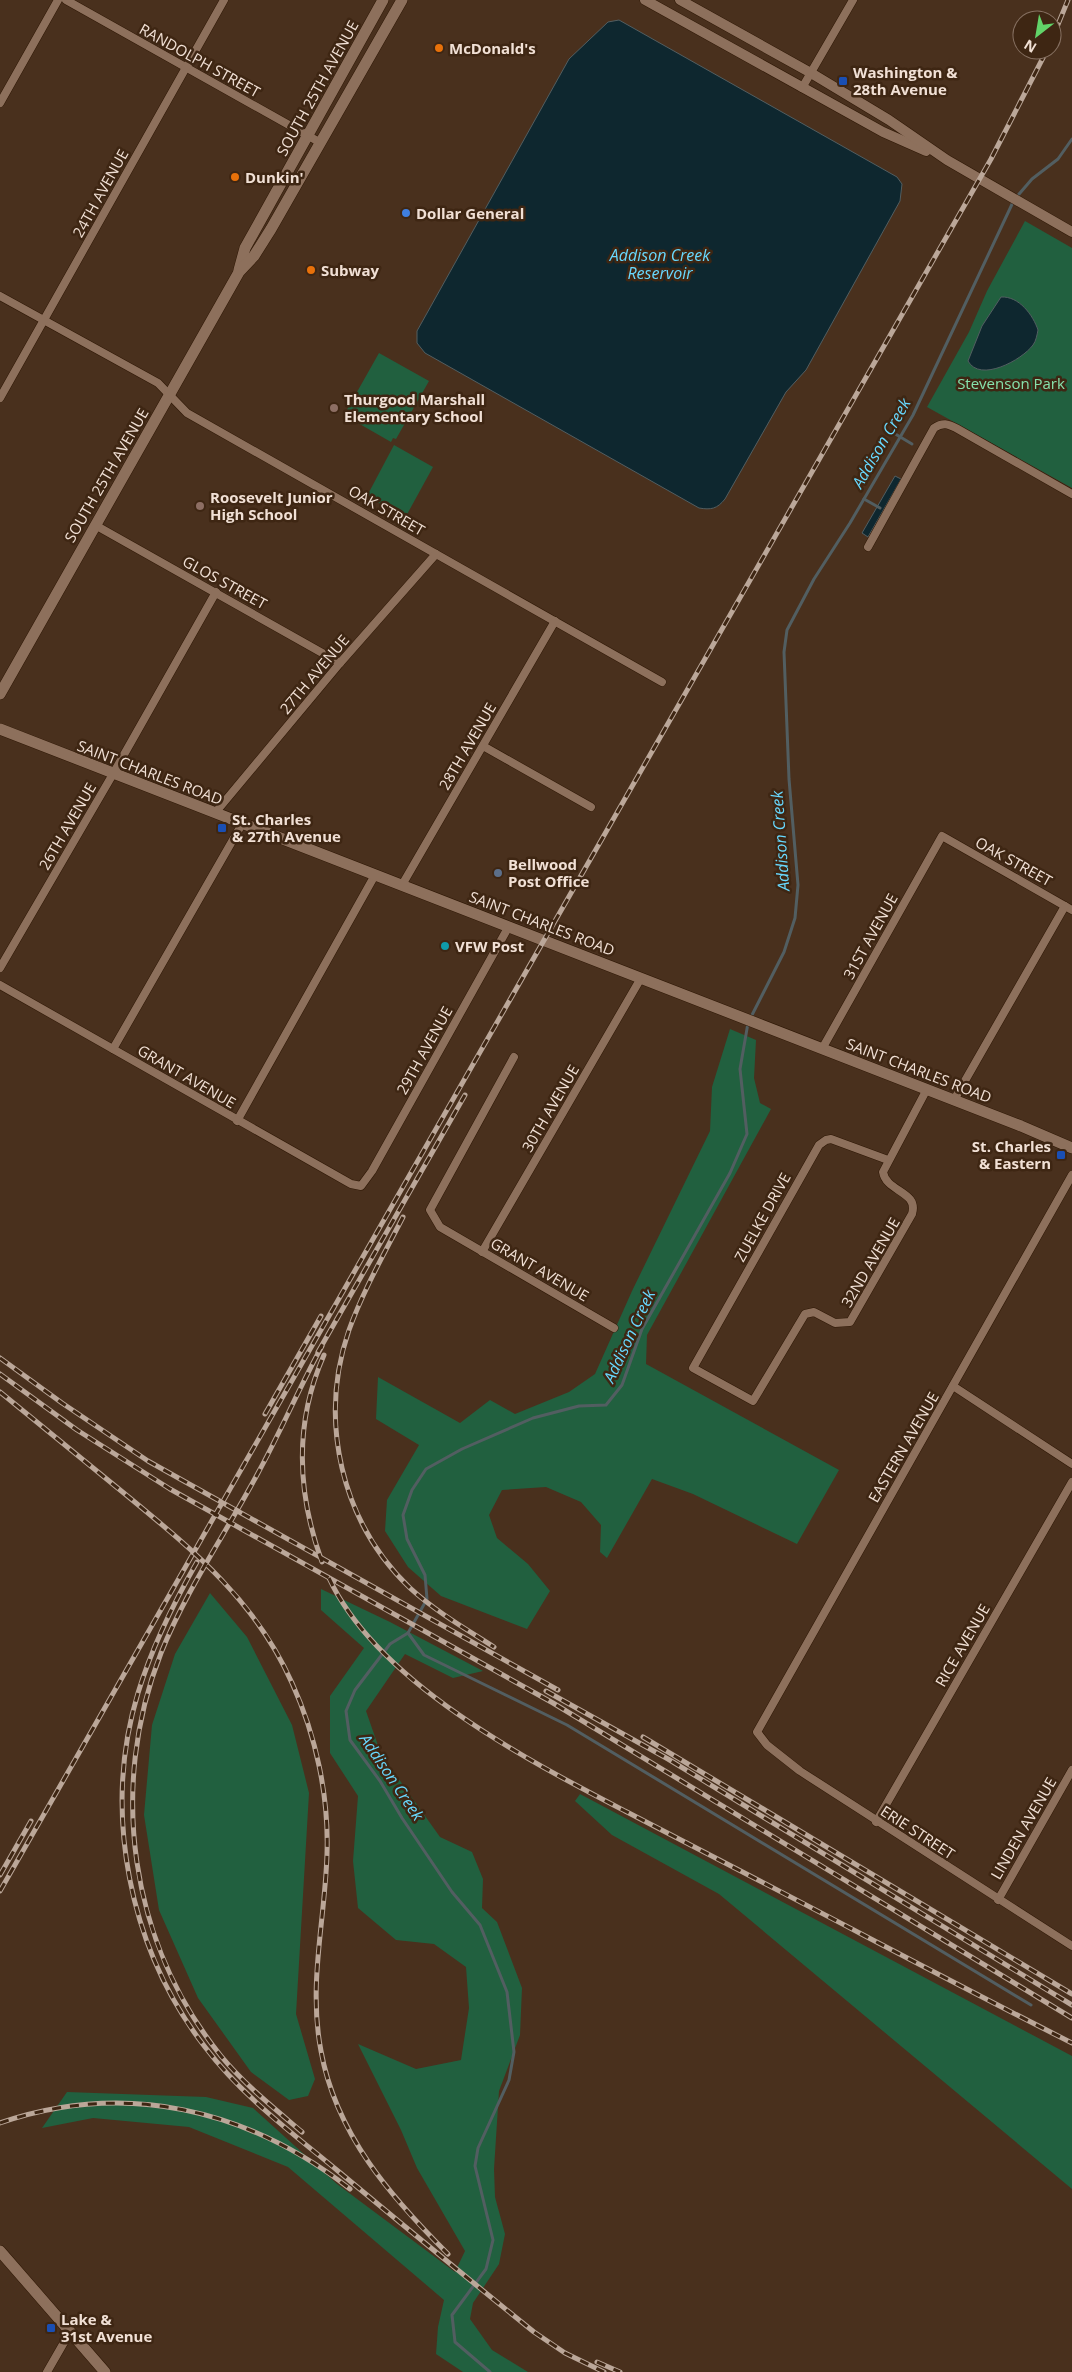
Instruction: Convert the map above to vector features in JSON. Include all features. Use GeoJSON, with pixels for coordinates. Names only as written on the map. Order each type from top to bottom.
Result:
{"type":"FeatureCollection","features":[{"type":"Feature","properties":{"kind":"main road","name":"SOUTH 25TH AVENUE"},"geometry":{"type":"LineString","coordinates":[[239,272],[245,248],[383,0]]}},
{"type":"Feature","properties":{"kind":"main road","name":"SOUTH 25TH AVENUE"},"geometry":{"type":"LineString","coordinates":[[0,694],[239,272],[254,256],[402,0]]}},
{"type":"Feature","properties":{"kind":"main road"},"geometry":{"type":"LineString","coordinates":[[350,59],[364,67]]}},
{"type":"Feature","properties":{"kind":"main road","name":"SAINT CHARLES ROAD"},"geometry":{"type":"LineString","coordinates":[[0,729],[927,1089],[1072,1148]]}},
{"type":"Feature","properties":{"kind":"main road"},"geometry":{"type":"LineString","coordinates":[[0,2251],[105,2372]]}},
{"type":"Feature","properties":{"kind":"street"},"geometry":{"type":"LineString","coordinates":[[0,103],[58,0]]}},
{"type":"Feature","properties":{"kind":"street","name":"RANDOLPH STREET"},"geometry":{"type":"LineString","coordinates":[[66,0],[321,143]]}},
{"type":"Feature","properties":{"kind":"street","name":"24TH AVENUE"},"geometry":{"type":"LineString","coordinates":[[0,398],[224,0]]}},
{"type":"Feature","properties":{"kind":"street"},"geometry":{"type":"LineString","coordinates":[[645,0],[883,132],[948,160]]}},
{"type":"Feature","properties":{"kind":"street"},"geometry":{"type":"LineString","coordinates":[[680,0],[811,73],[889,120],[948,160],[1072,232]]}},
{"type":"Feature","properties":{"kind":"street"},"geometry":{"type":"LineString","coordinates":[[802,88],[853,0]]}},
{"type":"Feature","properties":{"kind":"street","name":"OAK STREET"},"geometry":{"type":"LineString","coordinates":[[0,296],[158,383],[187,412],[662,682]]}},
{"type":"Feature","properties":{"kind":"street"},"geometry":{"type":"LineString","coordinates":[[868,547],[934,428],[940,424],[948,424],[1072,494]]}},
{"type":"Feature","properties":{"kind":"street","name":"GLOS STREET"},"geometry":{"type":"LineString","coordinates":[[95,525],[340,663]]}},
{"type":"Feature","properties":{"kind":"street","name":"27TH AVENUE"},"geometry":{"type":"LineString","coordinates":[[215,813],[340,663],[436,554]]}},
{"type":"Feature","properties":{"kind":"street","name":"26TH AVENUE"},"geometry":{"type":"LineString","coordinates":[[0,968],[114,774],[216,592]]}},
{"type":"Feature","properties":{"kind":"street","name":"28TH AVENUE"},"geometry":{"type":"LineString","coordinates":[[402,885],[555,621]]}},
{"type":"Feature","properties":{"kind":"street"},"geometry":{"type":"LineString","coordinates":[[483,746],[591,807]]}},
{"type":"Feature","properties":{"kind":"street"},"geometry":{"type":"LineString","coordinates":[[114,1049],[242,824]]}},
{"type":"Feature","properties":{"kind":"street","name":"OAK STREET"},"geometry":{"type":"LineString","coordinates":[[942,836],[1068,908]]}},
{"type":"Feature","properties":{"kind":"street","name":"31ST AVENUE"},"geometry":{"type":"LineString","coordinates":[[822,1049],[942,836]]}},
{"type":"Feature","properties":{"kind":"street"},"geometry":{"type":"LineString","coordinates":[[237,1121],[375,874]]}},
{"type":"Feature","properties":{"kind":"street"},"geometry":{"type":"LineString","coordinates":[[954,1100],[1068,908]]}},
{"type":"Feature","properties":{"kind":"street","name":"29TH AVENUE"},"geometry":{"type":"LineString","coordinates":[[361,1186],[372,1171],[508,926]]}},
{"type":"Feature","properties":{"kind":"street","name":"30TH AVENUE"},"geometry":{"type":"LineString","coordinates":[[482,1252],[641,978]]}},
{"type":"Feature","properties":{"kind":"street","name":"GRANT AVENUE"},"geometry":{"type":"LineString","coordinates":[[0,985],[237,1121],[351,1184],[361,1186]]}},
{"type":"Feature","properties":{"kind":"street","name":"GRANT AVENUE"},"geometry":{"type":"LineString","coordinates":[[514,1057],[430,1210],[440,1228],[614,1328]]}},
{"type":"Feature","properties":{"kind":"street"},"geometry":{"type":"LineString","coordinates":[[888,1160],[927,1089]]}},
{"type":"Feature","properties":{"kind":"street","name":"ZUELKE DRIVE"},"geometry":{"type":"LineString","coordinates":[[753,1401],[693,1368],[819,1145],[831,1139],[888,1160]]}},
{"type":"Feature","properties":{"kind":"street","name":"32ND AVENUE"},"geometry":{"type":"LineString","coordinates":[[753,1401],[805,1314],[814,1312],[836,1323],[850,1322],[912,1214],[914,1209],[912,1200],[885,1179],[883,1172],[888,1160]]}},
{"type":"Feature","properties":{"kind":"street","name":"EASTERN AVENUE"},"geometry":{"type":"LineString","coordinates":[[757,1732],[1072,1176]]}},
{"type":"Feature","properties":{"kind":"street"},"geometry":{"type":"LineString","coordinates":[[953,1386],[1072,1464]]}},
{"type":"Feature","properties":{"kind":"street","name":"RICE AVENUE"},"geometry":{"type":"LineString","coordinates":[[876,1822],[1072,1482]]}},
{"type":"Feature","properties":{"kind":"street","name":"ERIE STREET"},"geometry":{"type":"LineString","coordinates":[[757,1732],[768,1746],[800,1771],[876,1822],[1072,1946]]}},
{"type":"Feature","properties":{"kind":"street","name":"LINDEN AVENUE"},"geometry":{"type":"LineString","coordinates":[[998,1900],[1072,1770]]}},
{"type":"Feature","properties":{"kind":"street"},"geometry":{"type":"LineString","coordinates":[[47,2372],[70,2332]]}},
{"type":"Feature","properties":{"kind":"green space","name":"Stevenson Park"},"geometry":{"type":"Polygon","coordinates":[[[1025,221],[1072,248],[1072,488],[927,407],[969,332],[987,291],[1025,221]]]}},
{"type":"Feature","properties":{"kind":"green space"},"geometry":{"type":"Polygon","coordinates":[[[379,353],[429,381],[396,439],[393,438],[391,442],[344,415],[379,353]]]}},
{"type":"Feature","properties":{"kind":"green space"},"geometry":{"type":"Polygon","coordinates":[[[394,445],[433,467],[405,518],[367,496],[394,445]]]}},
{"type":"Feature","properties":{"kind":"green space"},"geometry":{"type":"Polygon","coordinates":[[[730,1029],[756,1040],[754,1078],[760,1103],[771,1109],[647,1335],[646,1364],[839,1470],[797,1544],[693,1494],[652,1479],[607,1558],[600,1552],[601,1525],[581,1502],[546,1487],[502,1490],[489,1515],[497,1538],[528,1564],[550,1591],[527,1629],[441,1596],[408,1567],[385,1531],[387,1500],[419,1445],[376,1419],[378,1377],[460,1423],[490,1400],[515,1414],[569,1392],[595,1374],[632,1291],[710,1131],[712,1087],[730,1029]]]}},
{"type":"Feature","properties":{"kind":"green space"},"geometry":{"type":"Polygon","coordinates":[[[321,1589],[390,1622],[483,1671],[453,1678],[405,1654],[366,1711],[381,1754],[440,1837],[472,1852],[483,1879],[482,1908],[497,1922],[522,1988],[520,2035],[499,2091],[494,2169],[495,2197],[505,2234],[499,2264],[473,2303],[470,2319],[492,2350],[528,2372],[463,2372],[436,2354],[438,2327],[444,2300],[288,2167],[189,2127],[93,2118],[42,2128],[67,2092],[206,2097],[253,2108],[337,2184],[455,2272],[465,2251],[417,2168],[401,2130],[358,2044],[416,2069],[461,2060],[469,2008],[466,1967],[434,1944],[396,1940],[358,1908],[353,1861],[358,1796],[330,1753],[330,1696],[364,1648],[321,1610],[321,1589]]]}},
{"type":"Feature","properties":{"kind":"green space"},"geometry":{"type":"Polygon","coordinates":[[[210,1593],[247,1637],[292,1725],[309,1793],[296,2014],[315,2079],[308,2096],[289,2100],[251,2072],[198,1998],[159,1910],[144,1815],[152,1725],[175,1654],[210,1593]]]}},
{"type":"Feature","properties":{"kind":"green space"},"geometry":{"type":"Polygon","coordinates":[[[580,1794],[1072,2056],[1072,2189],[719,1894],[612,1835],[575,1801],[580,1794]]]}},
{"type":"Feature","properties":{"kind":"water","name":"Addison Creek Reservoir"},"geometry":{"type":"Polygon","coordinates":[[[619,20],[897,177],[902,184],[900,201],[806,370],[786,392],[725,499],[716,507],[710,509],[699,508],[425,353],[417,343],[417,331],[569,59],[608,22],[619,20]]]}},
{"type":"Feature","properties":{"kind":"water"},"geometry":{"type":"Polygon","coordinates":[[[1001,297],[1014,300],[1029,313],[1038,330],[1036,338],[1028,351],[1020,357],[1001,367],[982,370],[974,367],[968,361],[982,326],[1001,297]]]}},
{"type":"Feature","properties":{"kind":"water"},"geometry":{"type":"Polygon","coordinates":[[[895,476],[901,479],[868,537],[862,533],[895,476]]]}},
{"type":"Feature","properties":{"kind":"waterway","name":"Addison Creek"},"geometry":{"type":"LineString","coordinates":[[751,1017],[784,952],[795,918],[798,885],[789,779],[784,652],[787,630],[814,579],[850,523],[913,415],[1014,200],[1032,179],[1058,159],[1072,139]]}},
{"type":"Feature","properties":{"kind":"waterway","name":"Addison Creek"},"geometry":{"type":"LineString","coordinates":[[892,432],[912,444]]}},
{"type":"Feature","properties":{"kind":"waterway"},"geometry":{"type":"LineString","coordinates":[[864,499],[880,508]]}},
{"type":"Feature","properties":{"kind":"waterway","name":"Addison Creek"},"geometry":{"type":"LineString","coordinates":[[490,2372],[455,2342],[452,2315],[486,2269],[493,2240],[475,2166],[478,2148],[509,2080],[514,2052],[507,1992],[480,1925],[452,1892],[402,1818],[380,1781],[350,1740],[346,1711],[355,1690],[390,1644],[408,1633],[427,1599],[425,1575],[407,1539],[403,1515],[412,1490],[426,1469],[462,1449],[533,1418],[579,1406],[606,1405],[622,1385],[642,1329],[730,1173],[747,1134],[740,1069],[748,1023]]}},
{"type":"Feature","properties":{"kind":"waterway"},"geometry":{"type":"LineString","coordinates":[[408,1633],[424,1655],[567,1725],[1031,2005]]}},
{"type":"Feature","properties":{"kind":"railway"},"geometry":{"type":"LineString","coordinates":[[1062,15],[1068,0]]}},
{"type":"Feature","properties":{"kind":"railway"},"geometry":{"type":"LineString","coordinates":[[0,1891],[991,159],[1042,60]]}},
{"type":"Feature","properties":{"kind":"railway"},"geometry":{"type":"LineString","coordinates":[[318,1352],[465,1095]]}},
{"type":"Feature","properties":{"kind":"railway"},"geometry":{"type":"LineString","coordinates":[[403,1217],[361,1301],[349,1330],[340,1364],[336,1399],[336,1434],[342,1468],[352,1501],[367,1532],[386,1562],[410,1588],[430,1604],[494,1647]]}},
{"type":"Feature","properties":{"kind":"railway"},"geometry":{"type":"LineString","coordinates":[[265,1414],[321,1316]]}},
{"type":"Feature","properties":{"kind":"railway"},"geometry":{"type":"LineString","coordinates":[[302,2132],[230,2067],[190,2012],[166,1964],[148,1914],[137,1863],[133,1810],[135,1757],[145,1704],[161,1653],[182,1607],[258,1473],[322,1346]]}},
{"type":"Feature","properties":{"kind":"railway"},"geometry":{"type":"LineString","coordinates":[[322,1562],[308,1510],[302,1458],[308,1406],[314,1381],[324,1355]]}},
{"type":"Feature","properties":{"kind":"railway"},"geometry":{"type":"LineString","coordinates":[[0,1358],[62,1403],[148,1461],[558,1690]]}},
{"type":"Feature","properties":{"kind":"railway"},"geometry":{"type":"LineString","coordinates":[[0,1374],[77,1430],[170,1489],[553,1703],[1072,2018]]}},
{"type":"Feature","properties":{"kind":"railway"},"geometry":{"type":"LineString","coordinates":[[0,1392],[175,1535],[241,1601],[277,1653],[292,1683],[308,1724],[319,1767],[326,1810],[326,1879],[318,1952],[316,2001],[317,2026],[328,2081],[339,2110],[368,2162],[386,2186],[448,2254]]}},
{"type":"Feature","properties":{"kind":"railway"},"geometry":{"type":"LineString","coordinates":[[197,1562],[164,1626],[150,1659],[138,1693],[127,1738],[123,1785],[123,1831],[130,1878],[141,1923],[157,1967],[179,2009],[205,2047],[235,2082],[268,2113],[534,2332],[565,2353],[604,2372]]}},
{"type":"Feature","properties":{"kind":"railway"},"geometry":{"type":"LineString","coordinates":[[329,1578],[351,1616],[382,1651],[418,1684],[458,1714],[501,1742],[586,1791],[1072,2043]]}},
{"type":"Feature","properties":{"kind":"railway"},"geometry":{"type":"LineString","coordinates":[[546,1691],[668,1759],[1072,2005]]}},
{"type":"Feature","properties":{"kind":"railway"},"geometry":{"type":"LineString","coordinates":[[643,1737],[1072,1994]]}},
{"type":"Feature","properties":{"kind":"railway"},"geometry":{"type":"LineString","coordinates":[[0,1875],[31,1821]]}},
{"type":"Feature","properties":{"kind":"railway"},"geometry":{"type":"LineString","coordinates":[[0,2123],[47,2110],[93,2104],[139,2104],[184,2110],[227,2122],[270,2139],[311,2161],[350,2189]]}},
{"type":"Feature","properties":{"kind":"railway"},"geometry":{"type":"LineString","coordinates":[[597,2362],[620,2372]]}},
{"type":"Feature","properties":{"kind":"place","name":"McDonald's"},"geometry":{"type":"Point","coordinates":[439,48]}},
{"type":"Feature","properties":{"kind":"place","name":"Washington & 28th Avenue"},"geometry":{"type":"Point","coordinates":[843,81]}},
{"type":"Feature","properties":{"kind":"place","name":"Dunkin'"},"geometry":{"type":"Point","coordinates":[235,177]}},
{"type":"Feature","properties":{"kind":"place","name":"Dollar General"},"geometry":{"type":"Point","coordinates":[406,213]}},
{"type":"Feature","properties":{"kind":"place","name":"Subway"},"geometry":{"type":"Point","coordinates":[311,270]}},
{"type":"Feature","properties":{"kind":"place","name":"Thurgood Marshall Elementary School"},"geometry":{"type":"Point","coordinates":[334,408]}},
{"type":"Feature","properties":{"kind":"place","name":"Roosevelt Junior High School"},"geometry":{"type":"Point","coordinates":[200,506]}},
{"type":"Feature","properties":{"kind":"place","name":"St. Charles & 27th Avenue"},"geometry":{"type":"Point","coordinates":[222,828]}},
{"type":"Feature","properties":{"kind":"place","name":"Bellwood Post Office"},"geometry":{"type":"Point","coordinates":[498,873]}},
{"type":"Feature","properties":{"kind":"place","name":"VFW Post"},"geometry":{"type":"Point","coordinates":[445,946]}},
{"type":"Feature","properties":{"kind":"place","name":"St. Charles & Eastern"},"geometry":{"type":"Point","coordinates":[1061,1155]}},
{"type":"Feature","properties":{"kind":"place","name":"Lake & 31st Avenue"},"geometry":{"type":"Point","coordinates":[51,2328]}}]}
